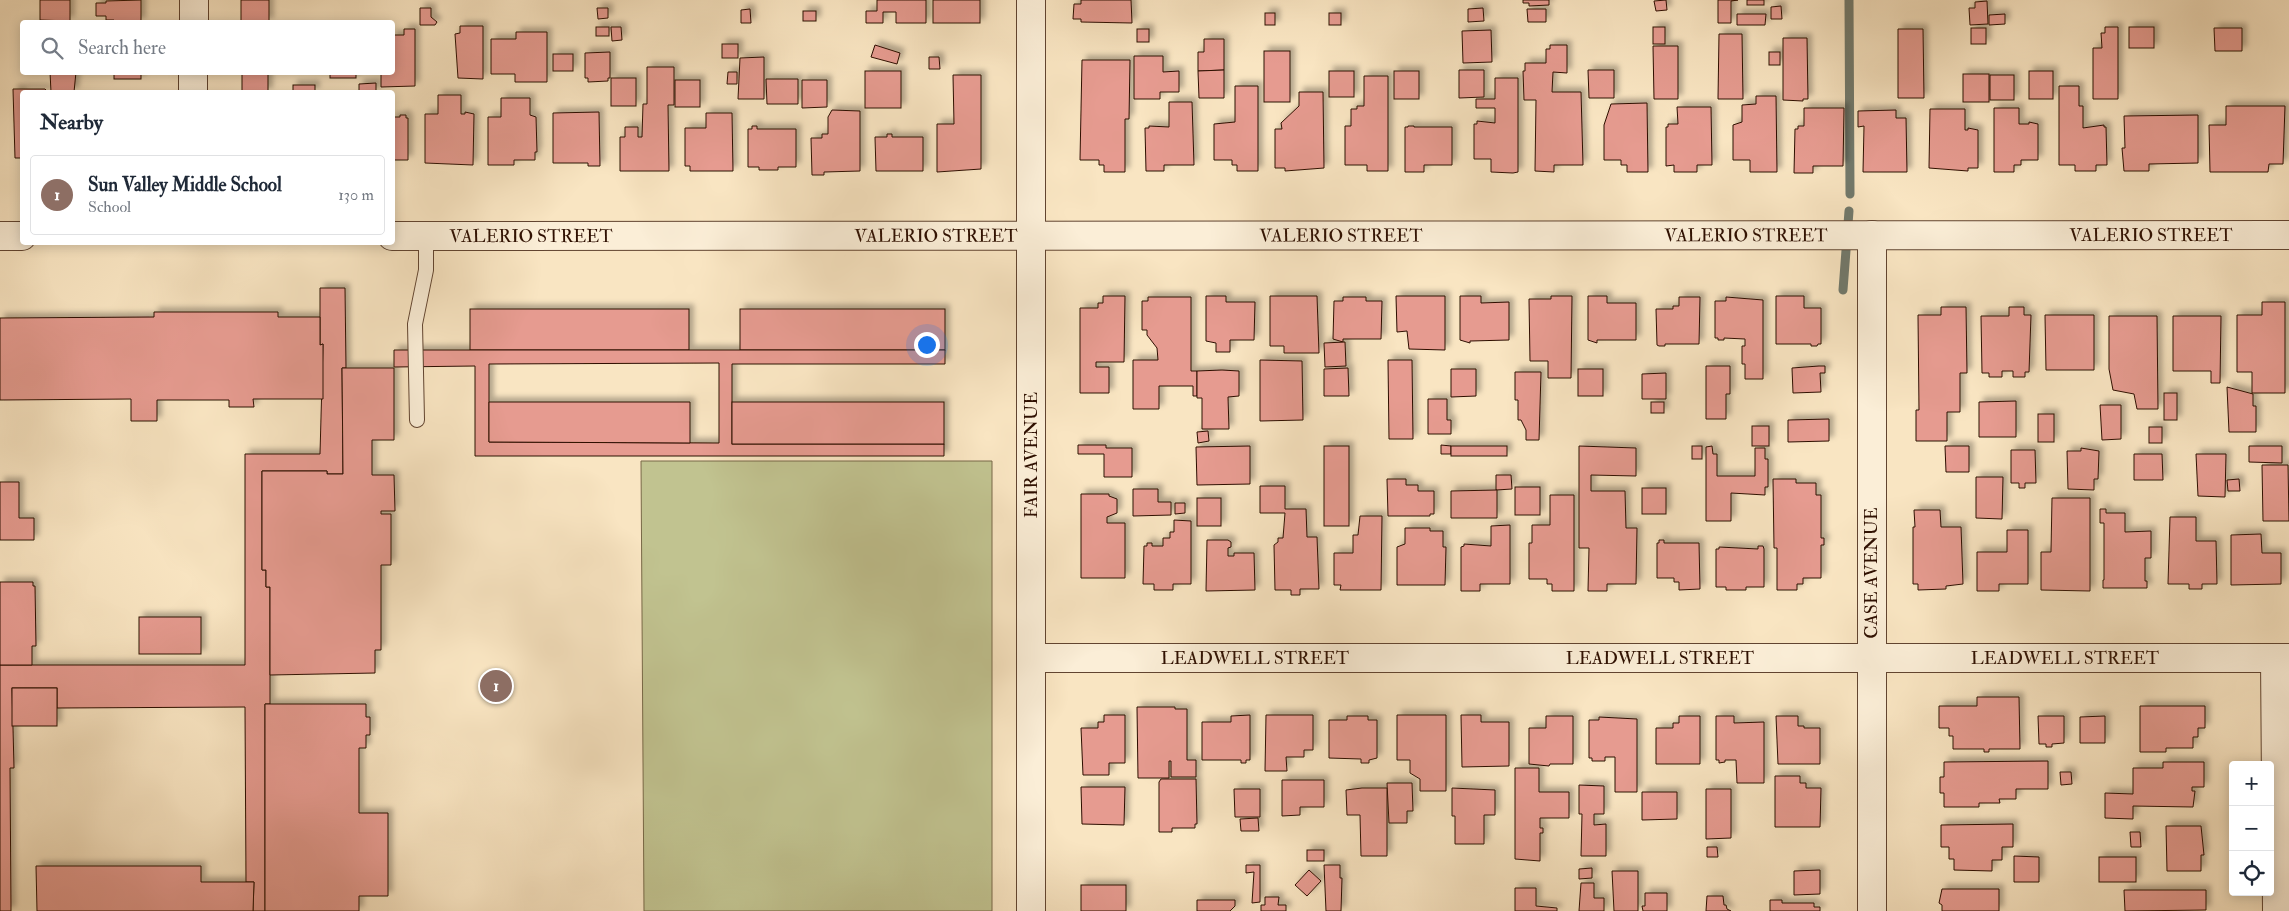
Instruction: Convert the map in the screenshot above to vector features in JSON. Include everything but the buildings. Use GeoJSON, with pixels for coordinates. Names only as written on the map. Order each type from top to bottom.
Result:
{"type":"FeatureCollection","features":[{"type":"Feature","properties":{"kind":"street"},"geometry":{"type":"LineString","coordinates":[[194,0],[194,20]]}},
{"type":"Feature","properties":{"kind":"street","name":"FAIR AVENUE"},"geometry":{"type":"LineString","coordinates":[[1031,0],[1031,911]]}},
{"type":"Feature","properties":{"kind":"street"},"geometry":{"type":"LineString","coordinates":[[193,75],[193,90]]}},
{"type":"Feature","properties":{"kind":"street","name":"CASE AVENUE"},"geometry":{"type":"LineString","coordinates":[[1872,235],[1872,911]]}},
{"type":"Feature","properties":{"kind":"street","name":"VALERIO STREET"},"geometry":{"type":"LineString","coordinates":[[395,236],[2289,235]]}},
{"type":"Feature","properties":{"kind":"street"},"geometry":{"type":"LineString","coordinates":[[0,236],[20,236]]}},
{"type":"Feature","properties":{"kind":"street","name":"LEADWELL STREET"},"geometry":{"type":"LineString","coordinates":[[1031,658],[2282,658]]}},
{"type":"Feature","properties":{"kind":"street"},"geometry":{"type":"LineString","coordinates":[[2276,911],[2282,658]]}},
{"type":"Feature","properties":{"kind":"lane"},"geometry":{"type":"LineString","coordinates":[[417,420],[415,324],[426,270],[426,236]]}},
{"type":"Feature","properties":{"kind":"green space"},"geometry":{"type":"Polygon","coordinates":[[[641,461],[992,461],[992,911],[644,911],[641,461]]]}},
{"type":"Feature","properties":{"kind":"waterway"},"geometry":{"type":"LineString","coordinates":[[1849,0],[1850,194]]}},
{"type":"Feature","properties":{"kind":"waterway"},"geometry":{"type":"LineString","coordinates":[[1843,290],[1849,211]]}},
{"type":"Feature","properties":{"kind":"place","name":"Sun Valley Middle School"},"geometry":{"type":"Point","coordinates":[496,686]}}]}
